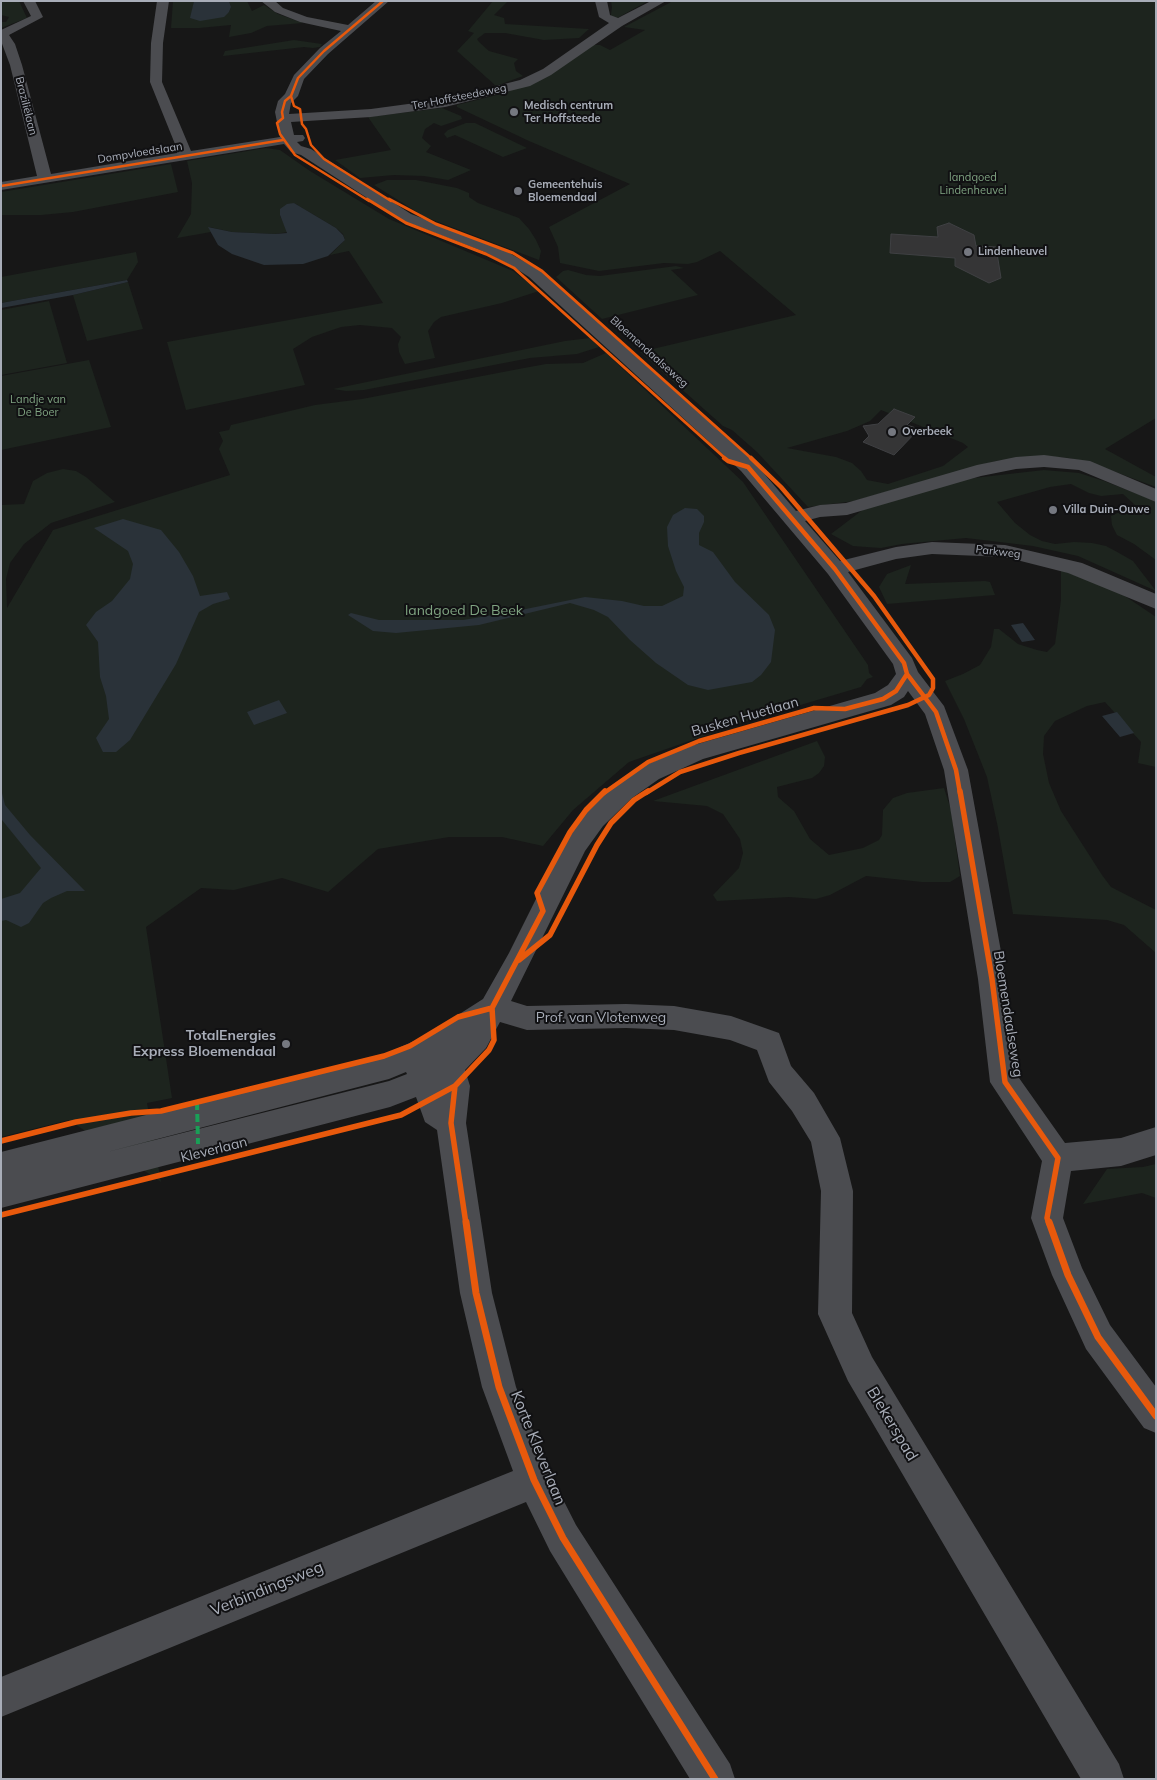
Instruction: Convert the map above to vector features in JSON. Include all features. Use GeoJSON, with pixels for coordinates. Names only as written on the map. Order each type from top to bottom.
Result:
{"type":"FeatureCollection","features":[{"type":"Feature","properties":{"kind":"street"},"geometry":{"type":"LineString","coordinates":[[2,35],[37,17],[29,1]]}},
{"type":"Feature","properties":{"kind":"street"},"geometry":{"type":"LineString","coordinates":[[163,1],[156,82],[184,153]]}},
{"type":"Feature","properties":{"kind":"street"},"geometry":{"type":"LineString","coordinates":[[267,1],[279,10],[304,20],[350,29]]}},
{"type":"Feature","properties":{"kind":"street"},"geometry":{"type":"LineString","coordinates":[[293,133],[282,112],[285,101],[291,96],[298,78],[383,1]]}},
{"type":"Feature","properties":{"kind":"street"},"geometry":{"type":"LineString","coordinates":[[601,1],[605,17],[618,23]]}},
{"type":"Feature","properties":{"kind":"street","name":"Ter Hoffsteedeweg"},"geometry":{"type":"LineString","coordinates":[[293,133],[371,113],[445,103],[496,92],[525,83],[547,72],[618,23],[660,1]]}},
{"type":"Feature","properties":{"kind":"street","name":"Braziliëlaan"},"geometry":{"type":"LineString","coordinates":[[2,35],[9,44],[16,64],[44,175]]}},
{"type":"Feature","properties":{"kind":"street","name":"Dompvloedslaan"},"geometry":{"type":"LineString","coordinates":[[1,186],[44,175],[184,153],[293,133]]}},
{"type":"Feature","properties":{"kind":"street","name":"Bloemendaalseweg"},"geometry":{"type":"LineString","coordinates":[[293,133],[356,186],[406,217],[491,250],[518,263],[535,274],[748,467],[835,569],[904,663],[907,674],[936,712],[956,770],[992,979],[1005,1082],[1058,1158]]}},
{"type":"Feature","properties":{"kind":"street","name":"Dompvloedslaan"},"geometry":{"type":"LineString","coordinates":[[1,177],[44,175]]}},
{"type":"Feature","properties":{"kind":"street"},"geometry":{"type":"LineString","coordinates":[[797,524],[831,521],[847,509],[977,471],[1016,463],[1044,461],[1083,465],[1156,496]]}},
{"type":"Feature","properties":{"kind":"street","name":"Parkweg"},"geometry":{"type":"LineString","coordinates":[[835,569],[896,553],[932,548],[1005,551],[1075,568],[1156,602]]}},
{"type":"Feature","properties":{"kind":"street","name":"Busken Huetlaan"},"geometry":{"type":"LineString","coordinates":[[431,1062],[476,1039],[576,846],[594,819],[623,792],[650,773],[695,753],[884,699],[896,691],[907,674]]}},
{"type":"Feature","properties":{"kind":"street","name":"Prof. van Vlotenweg"},"geometry":{"type":"LineString","coordinates":[[492,1008],[527,1018],[626,1016],[674,1018],[731,1028],[769,1042]]}},
{"type":"Feature","properties":{"kind":"street","name":"Blekerspad"},"geometry":{"type":"LineString","coordinates":[[769,1042],[779,1073],[803,1102],[825,1138],[837,1191],[835,1314],[860,1370],[1104,1779]]}},
{"type":"Feature","properties":{"kind":"street"},"geometry":{"type":"LineString","coordinates":[[1,1166],[389,1066],[431,1062]]}},
{"type":"Feature","properties":{"kind":"street","name":"Korte Kleverlaan"},"geometry":{"type":"LineString","coordinates":[[431,1062],[436,1112],[451,1123],[476,1293],[499,1386],[534,1480],[563,1538],[702,1762],[716,1779]]}},
{"type":"Feature","properties":{"kind":"street","name":"Kleverlaan"},"geometry":{"type":"LineString","coordinates":[[1,1193],[390,1094],[431,1062]]}},
{"type":"Feature","properties":{"kind":"street"},"geometry":{"type":"LineString","coordinates":[[1156,1141],[1121,1152],[1058,1158],[1047,1218],[1068,1275],[1098,1336],[1156,1416]]}},
{"type":"Feature","properties":{"kind":"street","name":"Verbindingsweg"},"geometry":{"type":"LineString","coordinates":[[1,1697],[534,1480]]}},
{"type":"Feature","properties":{"kind":"green space"},"geometry":{"type":"Polygon","coordinates":[[[1,1],[19,1],[27,18],[1,28],[1,22],[6,22],[9,17],[1,15],[1,1]]]}},
{"type":"Feature","properties":{"kind":"green space"},"geometry":{"type":"Polygon","coordinates":[[[173,1],[194,1],[191,18],[229,12],[231,7],[229,1],[247,1],[252,11],[264,5],[278,14],[303,23],[267,26],[251,33],[229,37],[231,25],[171,28],[173,1]]]}},
{"type":"Feature","properties":{"kind":"green space"},"geometry":{"type":"Polygon","coordinates":[[[493,1],[508,1],[494,15],[504,18],[505,24],[589,29],[579,38],[544,40],[505,33],[485,33],[477,39],[479,42],[489,51],[518,59],[514,63],[516,71],[523,76],[496,86],[457,51],[474,33],[468,31],[493,1]]]}},
{"type":"Feature","properties":{"kind":"green space"},"geometry":{"type":"Polygon","coordinates":[[[611,1],[648,1],[610,22],[611,1]]]}},
{"type":"Feature","properties":{"kind":"green space","name":"landgoed Lindenheuvel"},"geometry":{"type":"Polygon","coordinates":[[[673,1],[1156,1],[1156,418],[1105,449],[1156,477],[1156,487],[1094,464],[1069,458],[1041,456],[996,461],[854,501],[808,507],[757,452],[732,430],[723,426],[640,352],[796,315],[720,251],[697,262],[688,264],[664,263],[599,271],[560,263],[558,247],[549,227],[630,184],[529,141],[457,107],[457,105],[497,95],[531,83],[591,45],[600,45],[610,50],[645,30],[624,27],[673,1]],[[881,410],[870,421],[847,431],[787,448],[836,457],[852,463],[867,480],[888,484],[943,466],[968,447],[963,443],[881,410]]]}},
{"type":"Feature","properties":{"kind":"green space"},"geometry":{"type":"Polygon","coordinates":[[[294,40],[322,44],[320,47],[313,48],[304,47],[223,56],[225,51],[294,40]]]}},
{"type":"Feature","properties":{"kind":"green space"},"geometry":{"type":"Polygon","coordinates":[[[442,108],[461,116],[462,119],[441,126],[434,123],[425,129],[422,138],[431,146],[426,152],[471,170],[448,180],[424,176],[394,175],[360,178],[335,160],[391,150],[368,117],[442,108]]]}},
{"type":"Feature","properties":{"kind":"green space"},"geometry":{"type":"Polygon","coordinates":[[[466,123],[475,123],[527,148],[503,157],[455,135],[447,138],[444,134],[448,130],[466,123]]]}},
{"type":"Feature","properties":{"kind":"green space"},"geometry":{"type":"Polygon","coordinates":[[[266,148],[280,150],[310,171],[389,219],[513,271],[539,291],[502,303],[441,317],[434,322],[428,331],[435,358],[405,364],[399,352],[398,344],[401,337],[392,328],[360,325],[341,327],[312,337],[293,349],[305,385],[186,410],[167,342],[383,303],[349,251],[330,255],[345,240],[343,234],[294,203],[280,216],[288,232],[275,234],[232,232],[209,227],[211,232],[177,238],[191,214],[192,183],[187,161],[266,148]]]}},
{"type":"Feature","properties":{"kind":"green space"},"geometry":{"type":"Polygon","coordinates":[[[171,164],[178,192],[73,212],[41,215],[1,215],[1,192],[171,164]]]}},
{"type":"Feature","properties":{"kind":"green space"},"geometry":{"type":"Polygon","coordinates":[[[387,180],[416,180],[457,188],[469,193],[469,197],[478,203],[519,218],[536,240],[541,251],[539,260],[425,217],[374,185],[387,180]]]}},
{"type":"Feature","properties":{"kind":"green space"},"geometry":{"type":"Polygon","coordinates":[[[136,252],[138,262],[127,280],[1,303],[1,277],[136,252]]]}},
{"type":"Feature","properties":{"kind":"green space"},"geometry":{"type":"Polygon","coordinates":[[[676,266],[684,268],[671,270],[698,295],[602,319],[556,277],[563,271],[568,270],[586,275],[600,276],[676,266]]]}},
{"type":"Feature","properties":{"kind":"green space"},"geometry":{"type":"Polygon","coordinates":[[[128,282],[143,329],[87,341],[73,295],[128,282]]]}},
{"type":"Feature","properties":{"kind":"green space"},"geometry":{"type":"Polygon","coordinates":[[[49,301],[67,363],[1,375],[1,310],[49,301]]]}},
{"type":"Feature","properties":{"kind":"green space"},"geometry":{"type":"Polygon","coordinates":[[[590,338],[599,347],[577,354],[530,358],[364,390],[346,391],[333,389],[565,341],[590,338]]]}},
{"type":"Feature","properties":{"kind":"green space","name":"landgoed De Beek"},"geometry":{"type":"Polygon","coordinates":[[[606,353],[743,482],[868,665],[869,673],[873,677],[867,679],[861,687],[750,720],[629,762],[573,810],[543,846],[502,837],[449,837],[378,849],[328,892],[282,878],[234,890],[201,888],[146,927],[172,1098],[147,1103],[161,1182],[69,1120],[1,1137],[1,505],[24,504],[33,481],[47,473],[63,469],[76,471],[86,477],[115,502],[51,523],[24,544],[10,563],[6,579],[7,608],[53,530],[230,475],[219,449],[223,441],[219,432],[229,430],[231,425],[315,405],[362,399],[546,364],[583,363],[606,353]]]}},
{"type":"Feature","properties":{"kind":"green space","name":"Landje van De Boer"},"geometry":{"type":"Polygon","coordinates":[[[89,360],[111,427],[1,450],[1,376],[89,360]]]}},
{"type":"Feature","properties":{"kind":"green space"},"geometry":{"type":"Polygon","coordinates":[[[1044,470],[1079,473],[1156,501],[1156,560],[1134,544],[1117,535],[1112,525],[1111,516],[1135,505],[1123,494],[1101,496],[1089,493],[1071,484],[1050,487],[997,502],[1015,523],[1030,535],[1042,541],[1055,544],[1092,543],[1106,546],[1119,553],[1133,561],[1156,591],[1078,556],[1033,546],[966,538],[902,544],[881,548],[853,546],[831,534],[869,505],[965,479],[1044,470]]]}},
{"type":"Feature","properties":{"kind":"green space"},"geometry":{"type":"Polygon","coordinates":[[[911,565],[905,584],[985,581],[990,582],[995,595],[887,604],[879,587],[887,574],[911,565]]]}},
{"type":"Feature","properties":{"kind":"green space"},"geometry":{"type":"Polygon","coordinates":[[[1061,570],[1119,592],[1156,617],[1156,767],[1138,763],[1141,742],[1105,702],[1087,706],[1055,721],[1044,736],[1043,754],[1049,783],[1061,811],[1102,875],[1111,887],[1156,910],[1156,953],[1124,925],[1107,920],[1013,914],[987,777],[964,719],[945,681],[980,665],[991,647],[994,629],[999,629],[1018,644],[1047,652],[1055,644],[1061,600],[1061,570]]]}},
{"type":"Feature","properties":{"kind":"green space"},"geometry":{"type":"Polygon","coordinates":[[[817,741],[825,757],[824,766],[819,773],[812,778],[777,787],[778,797],[794,811],[810,839],[829,855],[863,848],[879,840],[882,835],[883,810],[893,798],[907,793],[944,788],[951,810],[960,876],[950,882],[922,882],[866,876],[830,895],[816,899],[789,897],[717,901],[713,895],[739,868],[743,853],[740,839],[723,814],[707,806],[653,801],[817,741]]]}},
{"type":"Feature","properties":{"kind":"green space"},"geometry":{"type":"Polygon","coordinates":[[[1156,1164],[1156,1198],[1142,1193],[1083,1204],[1107,1169],[1143,1167],[1156,1164]]]}},
{"type":"Feature","properties":{"kind":"shaded area"},"geometry":{"type":"Polygon","coordinates":[[[194,1],[229,1],[231,7],[224,17],[200,21],[190,18],[194,1]]]}},
{"type":"Feature","properties":{"kind":"shaded area"},"geometry":{"type":"Polygon","coordinates":[[[294,203],[336,228],[345,240],[328,256],[303,264],[264,265],[232,254],[218,245],[208,227],[232,232],[287,233],[280,215],[280,209],[287,204],[294,203]]]}},
{"type":"Feature","properties":{"kind":"shaded area"},"geometry":{"type":"Polygon","coordinates":[[[127,280],[128,282],[73,295],[1,308],[1,303],[127,280]]]}},
{"type":"Feature","properties":{"kind":"shaded area"},"geometry":{"type":"Polygon","coordinates":[[[685,508],[697,509],[704,516],[704,522],[699,533],[699,545],[713,552],[735,582],[769,615],[775,630],[771,662],[761,675],[752,682],[708,690],[688,685],[656,663],[608,617],[594,610],[570,603],[479,625],[396,633],[373,631],[348,615],[351,613],[379,620],[463,620],[585,597],[622,601],[644,606],[662,606],[683,596],[684,587],[676,571],[668,546],[667,527],[673,515],[685,508]]]}},
{"type":"Feature","properties":{"kind":"shaded area"},"geometry":{"type":"Polygon","coordinates":[[[123,519],[161,530],[179,552],[193,576],[200,596],[227,592],[230,599],[213,604],[199,612],[176,664],[130,740],[116,752],[103,752],[96,738],[109,719],[106,696],[100,677],[98,642],[86,625],[96,612],[112,601],[130,579],[133,564],[128,551],[94,528],[123,519]]]}},
{"type":"Feature","properties":{"kind":"shaded area"},"geometry":{"type":"Polygon","coordinates":[[[1023,623],[1035,640],[1022,642],[1011,625],[1023,623]]]}},
{"type":"Feature","properties":{"kind":"shaded area"},"geometry":{"type":"Polygon","coordinates":[[[279,700],[287,713],[254,725],[247,712],[279,700]]]}},
{"type":"Feature","properties":{"kind":"shaded area"},"geometry":{"type":"Polygon","coordinates":[[[1117,712],[1134,733],[1120,737],[1102,716],[1117,712]]]}},
{"type":"Feature","properties":{"kind":"shaded area"},"geometry":{"type":"Polygon","coordinates":[[[1,789],[5,805],[30,835],[85,891],[67,891],[51,898],[43,903],[29,923],[21,927],[6,920],[1,921],[1,899],[20,893],[41,868],[2,820],[1,789]]]}},
{"type":"Feature","properties":{"kind":"building","name":"Lindenheuvel"},"geometry":{"type":"Polygon","coordinates":[[[949,223],[974,235],[976,246],[996,247],[1001,278],[989,283],[955,266],[955,258],[890,253],[891,234],[938,237],[937,227],[949,223]]]}},
{"type":"Feature","properties":{"kind":"building","name":"Overbeek"},"geometry":{"type":"Polygon","coordinates":[[[894,409],[915,417],[907,425],[919,429],[894,455],[863,442],[869,436],[863,426],[878,424],[894,409]]]}},
{"type":"Feature","properties":{"kind":"marked path"},"geometry":{"type":"LineString","coordinates":[[197,1102],[198,1144]]}},
{"type":"Feature","properties":{"kind":"cycle path"},"geometry":{"type":"LineString","coordinates":[[283,118],[282,112],[285,101],[291,96],[298,78],[324,51],[383,1]]}},
{"type":"Feature","properties":{"kind":"cycle path"},"geometry":{"type":"LineString","coordinates":[[291,96],[294,106],[300,109],[302,124],[306,129],[311,145],[324,159],[404,209],[436,224],[513,253],[542,271],[746,453],[781,487],[874,596],[933,679],[933,688],[929,695],[908,705],[739,753],[680,772],[634,800],[611,823],[597,845],[550,935],[519,960]]}},
{"type":"Feature","properties":{"kind":"cycle path"},"geometry":{"type":"LineString","coordinates":[[283,118],[277,123],[280,134],[295,155],[406,223],[486,254],[514,268],[728,461],[748,467],[835,569],[904,663],[907,674],[936,712],[956,770],[992,979],[1005,1082],[1058,1158],[1047,1218],[1068,1275],[1098,1337],[1156,1416]]}},
{"type":"Feature","properties":{"kind":"cycle path"},"geometry":{"type":"LineString","coordinates":[[1,186],[283,140]]}},
{"type":"Feature","properties":{"kind":"cycle path"},"geometry":{"type":"LineString","coordinates":[[1,1215],[401,1115],[455,1086],[489,1050],[494,1040],[492,1008],[543,911],[537,893],[570,832],[586,810],[610,787],[648,762],[699,741],[814,708],[845,709],[883,699],[896,691],[907,674]]}},
{"type":"Feature","properties":{"kind":"cycle path"},"geometry":{"type":"LineString","coordinates":[[1,1141],[76,1122],[131,1113],[161,1111],[384,1056],[410,1046],[458,1017],[492,1008]]}},
{"type":"Feature","properties":{"kind":"cycle path"},"geometry":{"type":"LineString","coordinates":[[455,1086],[451,1123],[476,1293],[499,1387],[534,1480],[563,1538],[715,1779]]}},
{"type":"Feature","properties":{"kind":"place","name":"Medisch centrum Ter Hoffsteede"},"geometry":{"type":"Point","coordinates":[514,112]}},
{"type":"Feature","properties":{"kind":"place","name":"Gemeentehuis Bloemendaal"},"geometry":{"type":"Point","coordinates":[518,191]}},
{"type":"Feature","properties":{"kind":"place","name":"Lindenheuvel"},"geometry":{"type":"Point","coordinates":[968,252]}},
{"type":"Feature","properties":{"kind":"place","name":"Overbeek"},"geometry":{"type":"Point","coordinates":[892,432]}},
{"type":"Feature","properties":{"kind":"place","name":"Villa Duin-Ouwe"},"geometry":{"type":"Point","coordinates":[1053,510]}},
{"type":"Feature","properties":{"kind":"place","name":"TotalEnergies Express Bloemendaal"},"geometry":{"type":"Point","coordinates":[286,1044]}}]}
